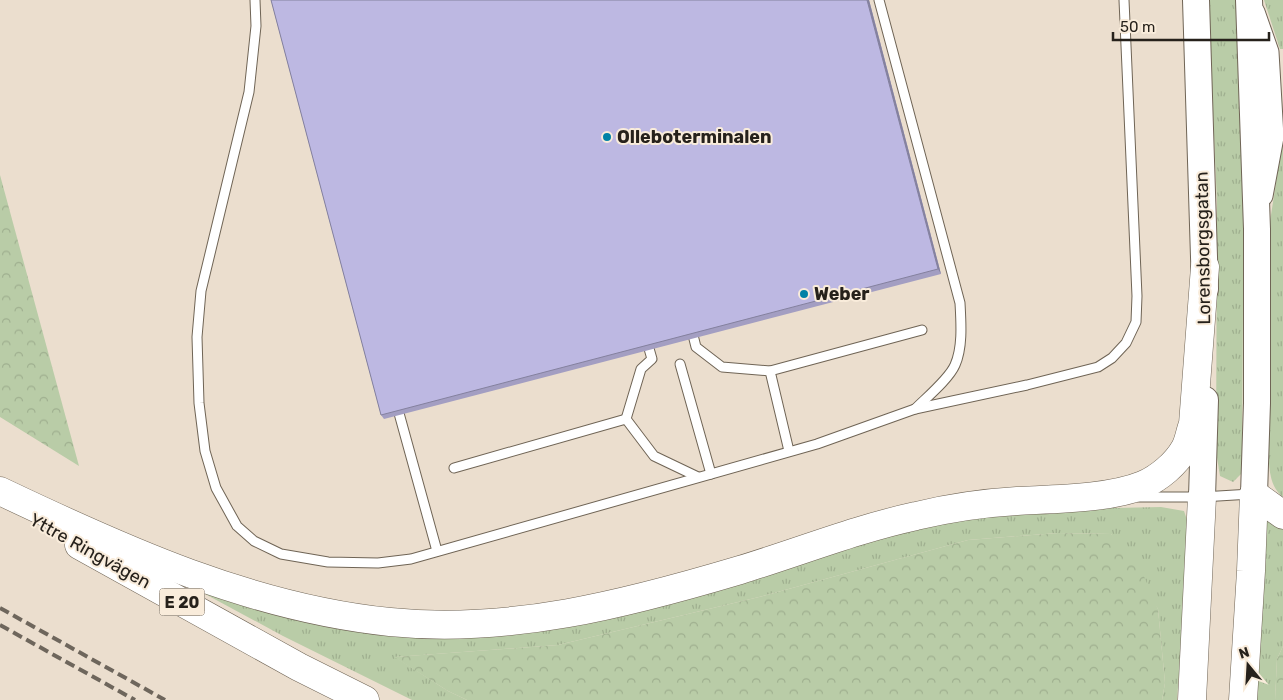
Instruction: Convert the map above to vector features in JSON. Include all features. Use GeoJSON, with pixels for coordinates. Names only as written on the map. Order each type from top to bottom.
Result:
{"type":"FeatureCollection","features":[{"type":"Feature","properties":{"kind":"highway"},"geometry":{"type":"LineString","coordinates":[[0,491],[117,544],[195,575],[277,602],[335,615],[391,622],[443,625],[535,619],[586,611],[740,570],[840,537],[915,516],[969,505],[1071,498],[1115,492],[1142,485],[1166,471],[1185,448],[1193,424],[1205,267]]}},
{"type":"Feature","properties":{"kind":"highway"},"geometry":{"type":"LineString","coordinates":[[1254,494],[1283,515]]}},
{"type":"Feature","properties":{"kind":"highway"},"geometry":{"type":"LineString","coordinates":[[1243,700],[1254,494]]}},
{"type":"Feature","properties":{"kind":"highway"},"geometry":{"type":"LineString","coordinates":[[1192,700],[1202,497]]}},
{"type":"Feature","properties":{"kind":"highway","name":"Yttre Ringvägen"},"geometry":{"type":"LineString","coordinates":[[0,501],[299,667],[365,700]]}},
{"type":"Feature","properties":{"kind":"main road","name":"Lorensborgsgatan"},"geometry":{"type":"LineString","coordinates":[[1196,0],[1205,267],[1202,497]]}},
{"type":"Feature","properties":{"kind":"main road"},"geometry":{"type":"LineString","coordinates":[[1250,0],[1257,229],[1257,404],[1254,494]]}},
{"type":"Feature","properties":{"kind":"lane"},"geometry":{"type":"LineString","coordinates":[[255,0],[256,26],[249,92],[200,291],[197,337],[198,403],[205,451],[216,488],[237,526],[254,541],[281,554],[328,562],[378,564],[411,559],[816,444],[915,410],[1098,367],[1112,358],[1126,343],[1136,322],[1138,296],[1124,0]]}},
{"type":"Feature","properties":{"kind":"lane"},"geometry":{"type":"LineString","coordinates":[[879,0],[960,303],[961,338],[955,366],[938,387],[915,410]]}},
{"type":"Feature","properties":{"kind":"lane"},"geometry":{"type":"LineString","coordinates":[[688,318],[696,347],[722,367],[770,372],[922,330]]}},
{"type":"Feature","properties":{"kind":"lane"},"geometry":{"type":"LineString","coordinates":[[626,419],[641,369],[652,359],[644,330]]}},
{"type":"Feature","properties":{"kind":"lane"},"geometry":{"type":"LineString","coordinates":[[680,364],[711,474]]}},
{"type":"Feature","properties":{"kind":"lane"},"geometry":{"type":"LineString","coordinates":[[770,372],[789,451]]}},
{"type":"Feature","properties":{"kind":"lane"},"geometry":{"type":"LineString","coordinates":[[396,399],[437,551]]}},
{"type":"Feature","properties":{"kind":"lane"},"geometry":{"type":"LineString","coordinates":[[626,419],[654,456],[698,477]]}},
{"type":"Feature","properties":{"kind":"lane"},"geometry":{"type":"LineString","coordinates":[[454,468],[626,419]]}},
{"type":"Feature","properties":{"kind":"lane"},"geometry":{"type":"LineString","coordinates":[[1071,498],[1202,497],[1254,494]]}},
{"type":"Feature","properties":{"kind":"green space"},"geometry":{"type":"Polygon","coordinates":[[[1208,0],[1238,0],[1244,127],[1242,473],[1233,482],[1220,476],[1216,451],[1217,203],[1208,0]]]}},
{"type":"Feature","properties":{"kind":"green space"},"geometry":{"type":"Polygon","coordinates":[[[1264,0],[1283,0],[1283,49],[1280,49],[1264,0]]]}},
{"type":"Feature","properties":{"kind":"green space"},"geometry":{"type":"Polygon","coordinates":[[[1283,138],[1283,497],[1276,490],[1272,482],[1269,463],[1268,234],[1283,138]]]}},
{"type":"Feature","properties":{"kind":"green space"},"geometry":{"type":"Polygon","coordinates":[[[0,175],[79,466],[0,417],[0,175]]]}},
{"type":"Feature","properties":{"kind":"green space"},"geometry":{"type":"Polygon","coordinates":[[[1161,507],[1184,511],[1190,529],[1177,700],[1162,700],[1165,683],[1158,609],[1111,534],[1058,533],[968,540],[759,597],[558,645],[395,657],[448,691],[467,700],[412,700],[283,636],[194,588],[400,635],[888,534],[1016,510],[1161,507]]]}},
{"type":"Feature","properties":{"kind":"green space"},"geometry":{"type":"Polygon","coordinates":[[[1263,515],[1283,528],[1283,646],[1277,659],[1275,700],[1253,700],[1263,515]]]}},
{"type":"Feature","properties":{"kind":"green space"},"geometry":{"type":"Polygon","coordinates":[[[1058,533],[1111,534],[1140,567],[1158,609],[1165,683],[1162,700],[467,700],[448,691],[394,657],[558,645],[759,597],[968,540],[1058,533]]]}},
{"type":"Feature","properties":{"kind":"green space"},"geometry":{"type":"Polygon","coordinates":[[[1283,646],[1283,700],[1275,700],[1277,659],[1283,646]]]}},
{"type":"Feature","properties":{"kind":"building","name":"Olleboterminalen"},"geometry":{"type":"Polygon","coordinates":[[[271,0],[867,0],[938,269],[381,415],[271,0]]]}},
{"type":"Feature","properties":{"kind":"railway"},"geometry":{"type":"LineString","coordinates":[[0,608],[165,700]]}},
{"type":"Feature","properties":{"kind":"railway"},"geometry":{"type":"LineString","coordinates":[[0,625],[135,700]]}},
{"type":"Feature","properties":{"kind":"place","name":"Olleboterminalen"},"geometry":{"type":"Point","coordinates":[607,137]}},
{"type":"Feature","properties":{"kind":"place","name":"Weber"},"geometry":{"type":"Point","coordinates":[804,294]}}]}
